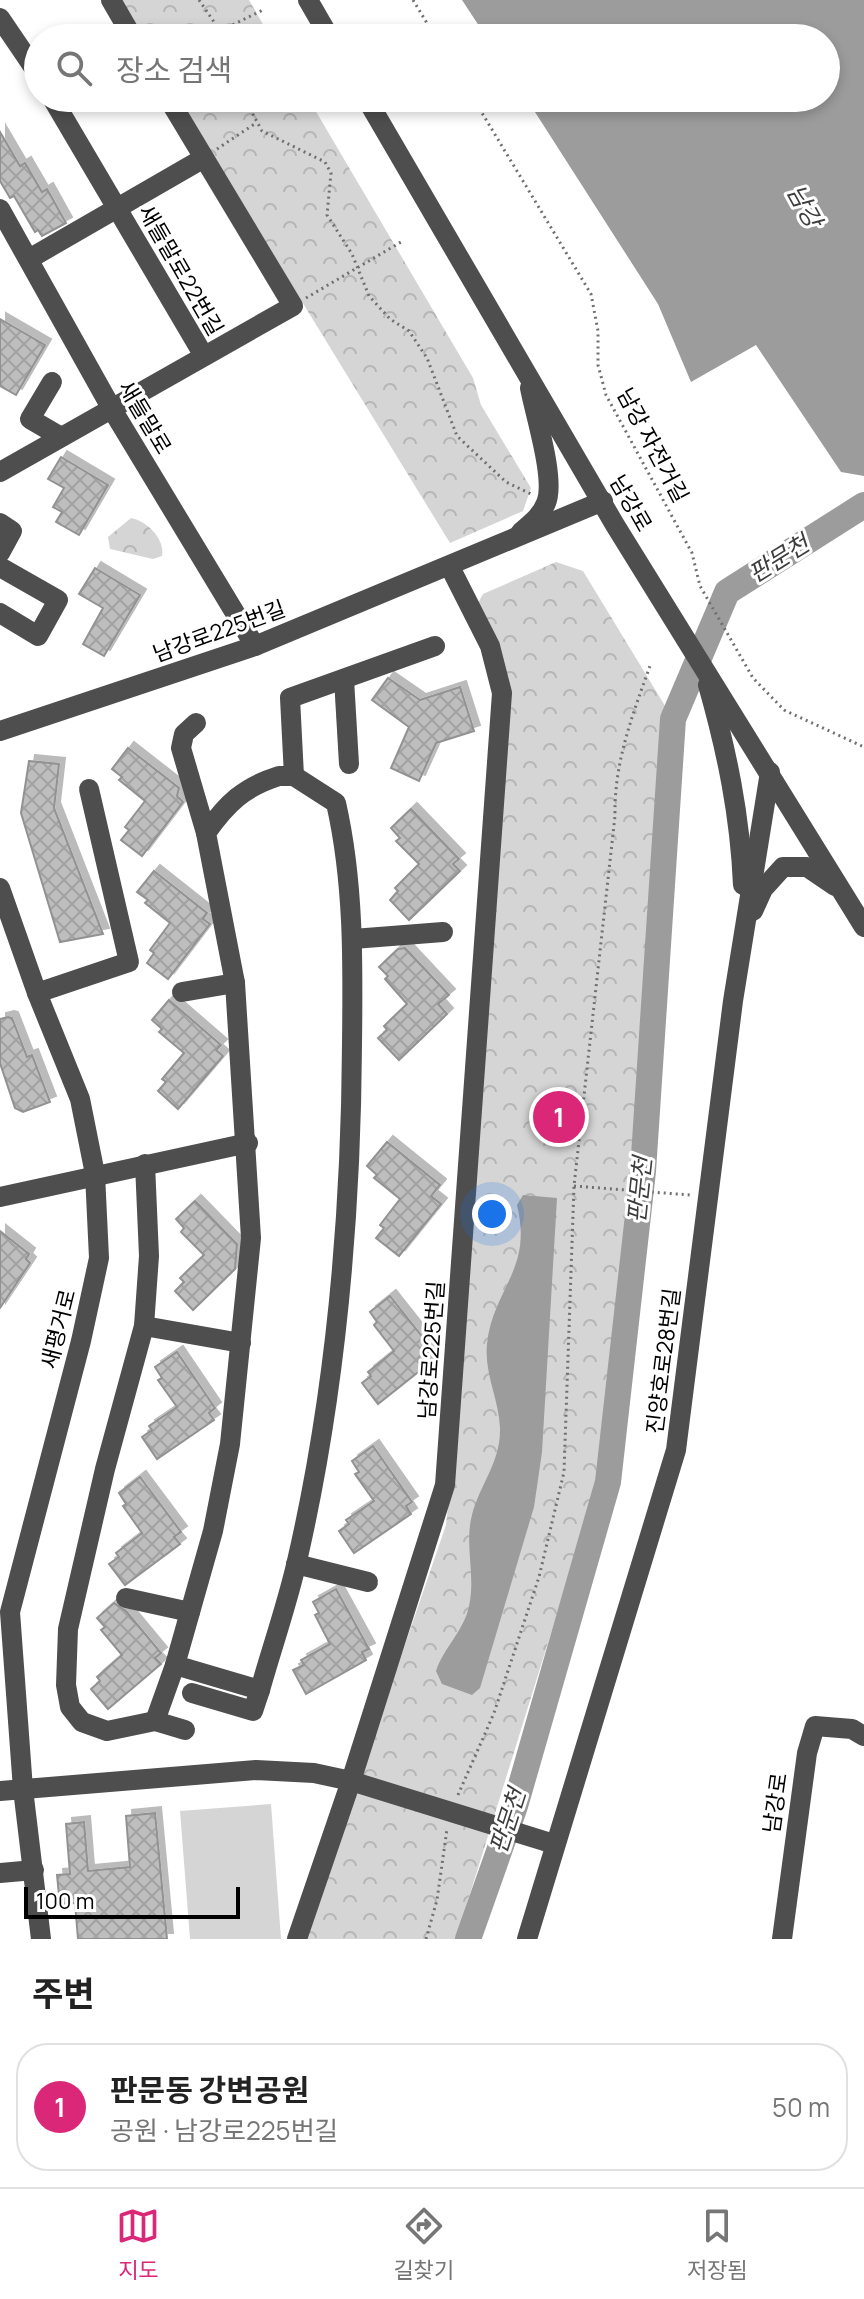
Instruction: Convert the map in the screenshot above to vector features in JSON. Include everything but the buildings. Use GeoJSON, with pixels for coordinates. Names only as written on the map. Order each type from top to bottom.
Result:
{"type":"FeatureCollection","features":[{"type":"Feature","properties":{"kind":"street"},"geometry":{"type":"LineString","coordinates":[[111,0],[125,24]]}},
{"type":"Feature","properties":{"kind":"street"},"geometry":{"type":"LineString","coordinates":[[308,0],[322,24]]}},
{"type":"Feature","properties":{"kind":"street"},"geometry":{"type":"LineString","coordinates":[[0,18],[24,53]]}},
{"type":"Feature","properties":{"kind":"street","name":"새들말로22번길"},"geometry":{"type":"LineString","coordinates":[[60,112],[204,356]]}},
{"type":"Feature","properties":{"kind":"street"},"geometry":{"type":"LineString","coordinates":[[0,472],[113,411],[293,306],[176,112]]}},
{"type":"Feature","properties":{"kind":"street","name":"남강로"},"geometry":{"type":"LineString","coordinates":[[374,112],[603,501],[864,927]]}},
{"type":"Feature","properties":{"kind":"street","name":"새들말로22번길"},"geometry":{"type":"LineString","coordinates":[[29,259],[204,158]]}},
{"type":"Feature","properties":{"kind":"street","name":"새들말로"},"geometry":{"type":"LineString","coordinates":[[0,209],[113,411],[255,646]]}},
{"type":"Feature","properties":{"kind":"street"},"geometry":{"type":"LineString","coordinates":[[510,541],[538,518],[548,500],[549,483],[527,373]]}},
{"type":"Feature","properties":{"kind":"street"},"geometry":{"type":"LineString","coordinates":[[52,382],[30,419],[61,437]]}},
{"type":"Feature","properties":{"kind":"street","name":"남강로225번길"},"geometry":{"type":"LineString","coordinates":[[0,731],[255,646],[603,501]]}},
{"type":"Feature","properties":{"kind":"street"},"geometry":{"type":"LineString","coordinates":[[0,523],[12,531],[0,553]]}},
{"type":"Feature","properties":{"kind":"street"},"geometry":{"type":"LineString","coordinates":[[0,567],[58,600],[38,636],[0,613]]}},
{"type":"Feature","properties":{"kind":"street","name":"남강로225번길"},"geometry":{"type":"LineString","coordinates":[[297,1939],[445,1485],[502,693],[490,646],[450,567]]}},
{"type":"Feature","properties":{"kind":"street"},"geometry":{"type":"LineString","coordinates":[[294,776],[290,698],[435,646]]}},
{"type":"Feature","properties":{"kind":"street"},"geometry":{"type":"LineString","coordinates":[[702,663],[729,757],[740,823],[745,929]]}},
{"type":"Feature","properties":{"kind":"street"},"geometry":{"type":"LineString","coordinates":[[344,679],[349,764]]}},
{"type":"Feature","properties":{"kind":"street"},"geometry":{"type":"LineString","coordinates":[[155,1721],[175,1665],[213,1531],[230,1444],[251,1238],[248,1143],[235,983],[206,833],[181,748],[184,734],[196,723]]}},
{"type":"Feature","properties":{"kind":"street","name":"진양호로28번길"},"geometry":{"type":"LineString","coordinates":[[527,1939],[546,1842],[676,1450],[745,929],[770,772]]}},
{"type":"Feature","properties":{"kind":"street"},"geometry":{"type":"LineString","coordinates":[[192,1693],[253,1711],[296,1564],[321,1444],[342,1288],[352,1117],[353,939],[342,830],[336,803],[294,776],[253,784],[229,801],[206,833]]}},
{"type":"Feature","properties":{"kind":"street"},"geometry":{"type":"LineString","coordinates":[[37,993],[129,962],[89,789]]}},
{"type":"Feature","properties":{"kind":"street"},"geometry":{"type":"LineString","coordinates":[[745,929],[763,889],[783,867],[807,867],[843,892]]}},
{"type":"Feature","properties":{"kind":"street","name":"새평거로"},"geometry":{"type":"LineString","coordinates":[[0,888],[37,993],[80,1099],[95,1174],[99,1258],[81,1341],[10,1612],[23,1789],[41,1939]]}},
{"type":"Feature","properties":{"kind":"street"},"geometry":{"type":"LineString","coordinates":[[353,939],[443,932]]}},
{"type":"Feature","properties":{"kind":"street"},"geometry":{"type":"LineString","coordinates":[[182,992],[235,983]]}},
{"type":"Feature","properties":{"kind":"street"},"geometry":{"type":"LineString","coordinates":[[0,1197],[248,1143]]}},
{"type":"Feature","properties":{"kind":"street"},"geometry":{"type":"LineString","coordinates":[[145,1164],[149,1256],[144,1326],[103,1478],[68,1629],[66,1685],[70,1707],[82,1722],[107,1731],[155,1721],[185,1730]]}},
{"type":"Feature","properties":{"kind":"street"},"geometry":{"type":"LineString","coordinates":[[144,1326],[241,1343]]}},
{"type":"Feature","properties":{"kind":"street"},"geometry":{"type":"LineString","coordinates":[[296,1564],[368,1582]]}},
{"type":"Feature","properties":{"kind":"street"},"geometry":{"type":"LineString","coordinates":[[126,1598],[190,1612]]}},
{"type":"Feature","properties":{"kind":"street"},"geometry":{"type":"LineString","coordinates":[[175,1665],[260,1690]]}},
{"type":"Feature","properties":{"kind":"street","name":"남강로"},"geometry":{"type":"LineString","coordinates":[[782,1939],[805,1768],[815,1726],[852,1729],[864,1736]]}},
{"type":"Feature","properties":{"kind":"street"},"geometry":{"type":"LineString","coordinates":[[0,1791],[256,1770],[314,1773],[351,1781],[546,1842]]}},
{"type":"Feature","properties":{"kind":"street"},"geometry":{"type":"LineString","coordinates":[[0,1873],[34,1870]]}},
{"type":"Feature","properties":{"kind":"path"},"geometry":{"type":"LineString","coordinates":[[199,0],[217,24]]}},
{"type":"Feature","properties":{"kind":"path"},"geometry":{"type":"LineString","coordinates":[[413,0],[428,24]]}},
{"type":"Feature","properties":{"kind":"path"},"geometry":{"type":"LineString","coordinates":[[234,24],[263,10]]}},
{"type":"Feature","properties":{"kind":"path"},"geometry":{"type":"LineString","coordinates":[[251,112],[256,123],[270,136],[325,162],[331,173],[327,215],[358,268],[369,296],[390,319],[409,331],[427,358],[457,436],[506,482],[538,498]]}},
{"type":"Feature","properties":{"kind":"path","name":"남강 자전거길"},"geometry":{"type":"LineString","coordinates":[[481,112],[591,294],[598,331],[598,365],[606,395],[692,553],[700,586],[753,678],[784,710],[864,747]]}},
{"type":"Feature","properties":{"kind":"path"},"geometry":{"type":"LineString","coordinates":[[204,158],[256,123]]}},
{"type":"Feature","properties":{"kind":"path"},"geometry":{"type":"LineString","coordinates":[[293,306],[401,242]]}},
{"type":"Feature","properties":{"kind":"path"},"geometry":{"type":"LineString","coordinates":[[426,1939],[437,1900],[449,1814],[494,1713],[539,1577],[564,1472],[574,1186],[615,816],[614,781],[623,740],[651,663]]}},
{"type":"Feature","properties":{"kind":"path"},"geometry":{"type":"LineString","coordinates":[[574,1186],[690,1195]]}},
{"type":"Feature","properties":{"kind":"green space"},"geometry":{"type":"Polygon","coordinates":[[[119,0],[249,0],[263,24],[134,24],[119,0]]]}},
{"type":"Feature","properties":{"kind":"green space"},"geometry":{"type":"Polygon","coordinates":[[[186,112],[316,112],[473,378],[481,405],[531,488],[523,511],[450,543],[186,112]]]}},
{"type":"Feature","properties":{"kind":"green space"},"geometry":{"type":"Polygon","coordinates":[[[131,518],[154,532],[161,543],[162,556],[153,559],[110,549],[108,537],[131,518]]]}},
{"type":"Feature","properties":{"kind":"green space"},"geometry":{"type":"Polygon","coordinates":[[[556,562],[583,571],[673,719],[614,1430],[456,1939],[304,1939],[446,1525],[456,1433],[507,687],[477,605],[483,594],[556,562]]]}},
{"type":"Feature","properties":{"kind":"green space"},"geometry":{"type":"Polygon","coordinates":[[[271,1804],[281,1939],[190,1939],[180,1811],[271,1804]]]}},
{"type":"Feature","properties":{"kind":"water","name":"남강"},"geometry":{"type":"Polygon","coordinates":[[[462,0],[864,0],[864,476],[841,472],[756,345],[691,382],[658,304],[535,112],[840,112],[840,24],[478,24],[462,0]]]}},
{"type":"Feature","properties":{"kind":"water"},"geometry":{"type":"Polygon","coordinates":[[[523,1195],[557,1198],[542,1452],[534,1507],[480,1688],[472,1695],[442,1684],[436,1671],[469,1606],[470,1526],[494,1462],[500,1428],[487,1344],[496,1308],[516,1263],[521,1227],[517,1205],[523,1195]]]}},
{"type":"Feature","properties":{"kind":"waterway","name":"판문천"},"geometry":{"type":"LineString","coordinates":[[468,1939],[515,1806],[608,1482],[643,1171],[673,719],[727,592],[864,505]]}},
{"type":"Feature","properties":{"kind":"place","name":"판문동 강변공원"},"geometry":{"type":"Point","coordinates":[559,1117]}}]}
